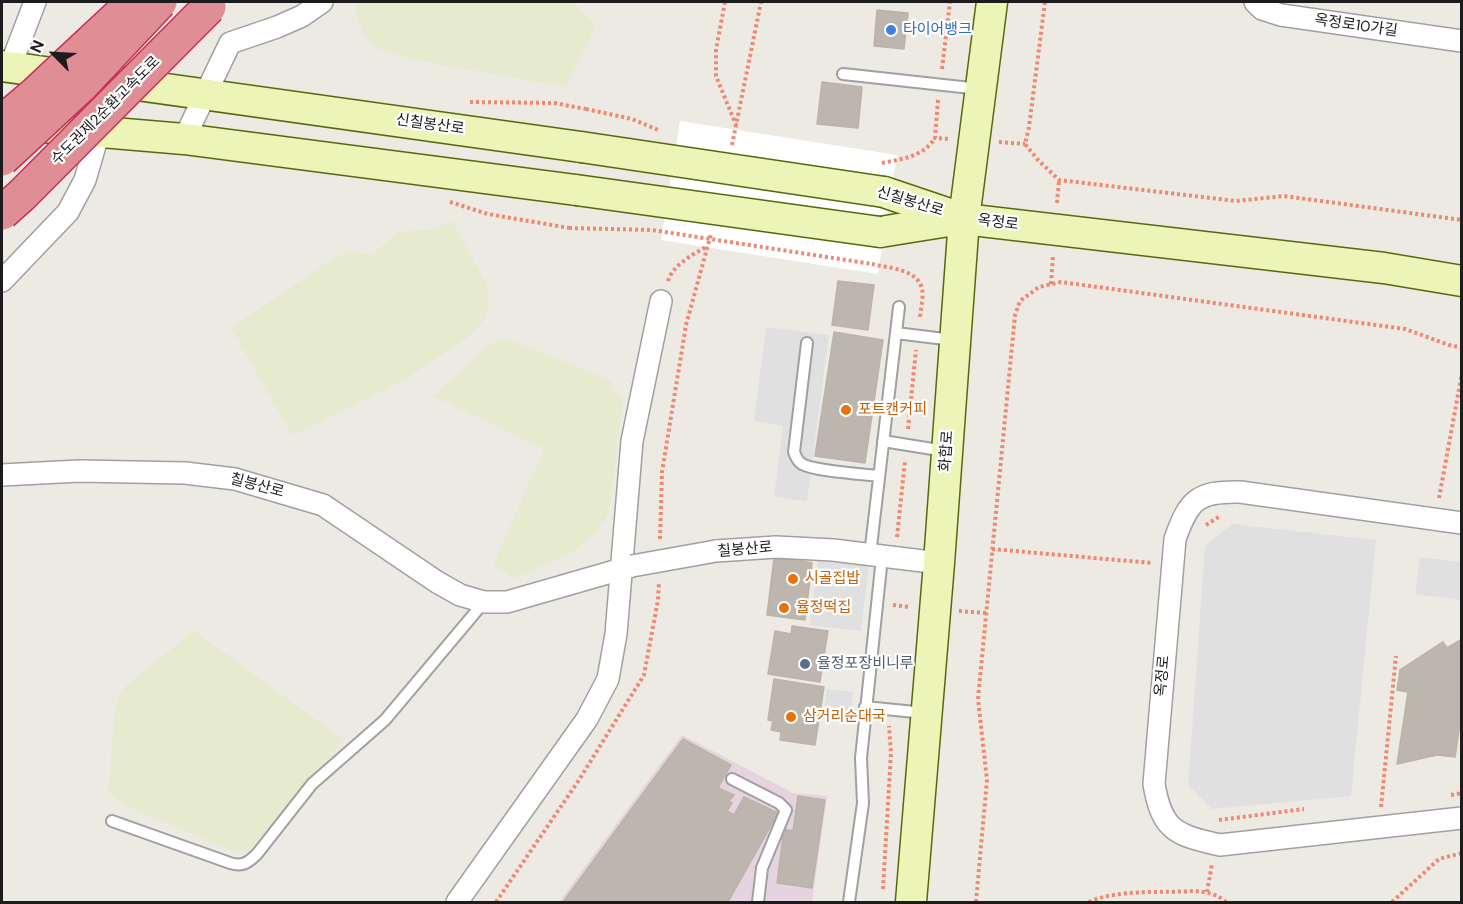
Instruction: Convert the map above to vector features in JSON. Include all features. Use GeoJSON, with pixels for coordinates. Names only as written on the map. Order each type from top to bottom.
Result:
{"type":"FeatureCollection","features":[{"type":"Feature","properties":{"kind":"highway"},"geometry":{"type":"LineString","coordinates":[[2,123],[133,2]]}},
{"type":"Feature","properties":{"kind":"highway"},"geometry":{"type":"LineString","coordinates":[[2,159],[81,86],[160,2]]}},
{"type":"Feature","properties":{"kind":"highway","name":"수도권제2순환고속도로"},"geometry":{"type":"LineString","coordinates":[[2,213],[209,7]]}},
{"type":"Feature","properties":{"kind":"street"},"geometry":{"type":"LineString","coordinates":[[6,66],[35,2]]}},
{"type":"Feature","properties":{"kind":"street"},"geometry":{"type":"LineString","coordinates":[[184,139],[204,93],[230,43],[278,27],[302,16],[322,2]]}},
{"type":"Feature","properties":{"kind":"street","name":"화합로"},"geometry":{"type":"LineString","coordinates":[[911,903],[964,219],[992,2]]}},
{"type":"Feature","properties":{"kind":"street","name":"옥정로10가길"},"geometry":{"type":"LineString","coordinates":[[1255,2],[1262,9],[1281,15],[1461,41]]}},
{"type":"Feature","properties":{"kind":"street","name":"신칠봉산로"},"geometry":{"type":"LineString","coordinates":[[6,66],[581,147],[883,178],[964,219]]}},
{"type":"Feature","properties":{"kind":"street","name":"신칠봉산로"},"geometry":{"type":"LineString","coordinates":[[2,123],[184,139],[880,232],[964,219]]}},
{"type":"Feature","properties":{"kind":"street"},"geometry":{"type":"LineString","coordinates":[[2,281],[68,212],[85,180],[99,132]]}},
{"type":"Feature","properties":{"kind":"street","name":"옥정로"},"geometry":{"type":"LineString","coordinates":[[964,219],[1384,268],[1461,281]]}},
{"type":"Feature","properties":{"kind":"street"},"geometry":{"type":"LineString","coordinates":[[457,903],[587,719],[608,679],[627,568],[632,441],[661,302]]}},
{"type":"Feature","properties":{"kind":"street","name":"칠봉산로"},"geometry":{"type":"LineString","coordinates":[[2,475],[91,471],[185,473],[235,479],[323,505],[437,582],[460,595],[484,602],[507,602],[627,568],[716,551],[767,546],[833,550],[939,564]]}},
{"type":"Feature","properties":{"kind":"street","name":"옥정로"},"geometry":{"type":"LineString","coordinates":[[1461,523],[1240,492],[1217,491],[1198,498],[1184,514],[1175,539],[1154,784],[1158,807],[1173,829],[1191,839],[1220,845],[1461,818]]}},
{"type":"Feature","properties":{"kind":"lane"},"geometry":{"type":"LineString","coordinates":[[843,74],[980,89]]}},
{"type":"Feature","properties":{"kind":"lane"},"geometry":{"type":"LineString","coordinates":[[849,903],[863,803],[861,758],[876,556],[879,477],[899,307]]}},
{"type":"Feature","properties":{"kind":"lane"},"geometry":{"type":"LineString","coordinates":[[896,333],[955,340]]}},
{"type":"Feature","properties":{"kind":"lane"},"geometry":{"type":"LineString","coordinates":[[807,343],[794,452],[796,458],[809,466],[879,477]]}},
{"type":"Feature","properties":{"kind":"lane"},"geometry":{"type":"LineString","coordinates":[[883,441],[947,451]]}},
{"type":"Feature","properties":{"kind":"lane"},"geometry":{"type":"LineString","coordinates":[[112,820],[230,863],[240,866],[249,862],[312,784],[385,720],[484,602]]}},
{"type":"Feature","properties":{"kind":"lane"},"geometry":{"type":"LineString","coordinates":[[865,707],[927,713]]}},
{"type":"Feature","properties":{"kind":"lane"},"geometry":{"type":"LineString","coordinates":[[732,778],[784,806],[786,810],[762,868],[758,903]]}},
{"type":"Feature","properties":{"kind":"path"},"geometry":{"type":"LineString","coordinates":[[725,2],[716,50],[716,76],[737,126]]}},
{"type":"Feature","properties":{"kind":"path"},"geometry":{"type":"LineString","coordinates":[[731,149],[761,2]]}},
{"type":"Feature","properties":{"kind":"path"},"geometry":{"type":"LineString","coordinates":[[942,62],[950,2]]}},
{"type":"Feature","properties":{"kind":"path"},"geometry":{"type":"LineString","coordinates":[[1045,2],[1025,144],[1059,180],[1236,201],[1284,196],[1461,220]]}},
{"type":"Feature","properties":{"kind":"path"},"geometry":{"type":"LineString","coordinates":[[470,102],[554,103],[632,119],[661,132]]}},
{"type":"Feature","properties":{"kind":"path"},"geometry":{"type":"LineString","coordinates":[[883,178],[929,148],[935,138]]}},
{"type":"Feature","properties":{"kind":"path"},"geometry":{"type":"LineString","coordinates":[[731,142],[742,143]]}},
{"type":"Feature","properties":{"kind":"path"},"geometry":{"type":"LineString","coordinates":[[448,202],[488,214],[569,228],[652,230],[872,264],[914,276],[920,282],[923,291],[921,306]]}},
{"type":"Feature","properties":{"kind":"path"},"geometry":{"type":"LineString","coordinates":[[660,542],[662,472],[686,325],[713,227]]}},
{"type":"Feature","properties":{"kind":"path"},"geometry":{"type":"LineString","coordinates":[[661,302],[669,276],[691,256],[707,246]]}},
{"type":"Feature","properties":{"kind":"path"},"geometry":{"type":"LineString","coordinates":[[976,903],[987,780],[978,699],[1015,315],[1020,301],[1039,287],[1061,282],[1405,329],[1452,346],[1461,347]]}},
{"type":"Feature","properties":{"kind":"path"},"geometry":{"type":"LineString","coordinates":[[909,418],[915,369]]}},
{"type":"Feature","properties":{"kind":"path"},"geometry":{"type":"LineString","coordinates":[[1450,500],[1439,499],[1461,373]]}},
{"type":"Feature","properties":{"kind":"path"},"geometry":{"type":"LineString","coordinates":[[898,523],[905,467]]}},
{"type":"Feature","properties":{"kind":"path"},"geometry":{"type":"LineString","coordinates":[[1204,527],[1221,516]]}},
{"type":"Feature","properties":{"kind":"path"},"geometry":{"type":"LineString","coordinates":[[992,549],[1158,564]]}},
{"type":"Feature","properties":{"kind":"path"},"geometry":{"type":"LineString","coordinates":[[496,903],[579,780],[644,675],[658,600],[659,577]]}},
{"type":"Feature","properties":{"kind":"path"},"geometry":{"type":"LineString","coordinates":[[1380,807],[1396,656]]}},
{"type":"Feature","properties":{"kind":"path"},"geometry":{"type":"LineString","coordinates":[[883,891],[891,753],[886,709]]}},
{"type":"Feature","properties":{"kind":"path"},"geometry":{"type":"LineString","coordinates":[[1210,819],[1216,821],[1304,809]]}},
{"type":"Feature","properties":{"kind":"path"},"geometry":{"type":"LineString","coordinates":[[1392,903],[1439,859],[1461,853]]}},
{"type":"Feature","properties":{"kind":"path"},"geometry":{"type":"LineString","coordinates":[[1207,892],[1213,859]]}},
{"type":"Feature","properties":{"kind":"path"},"geometry":{"type":"LineString","coordinates":[[1089,903],[1098,898],[1116,895],[1195,891],[1207,892],[1221,898],[1226,903]]}},
{"type":"Feature","properties":{"kind":"shaded area"},"geometry":{"type":"Polygon","coordinates":[[[766,327],[829,335],[807,501],[774,497],[783,426],[754,421],[766,327]]]}},
{"type":"Feature","properties":{"kind":"shaded area"},"geometry":{"type":"Polygon","coordinates":[[[1232,524],[1376,540],[1351,796],[1212,809],[1188,785],[1205,546],[1232,524]]]}},
{"type":"Feature","properties":{"kind":"shaded area"},"geometry":{"type":"Polygon","coordinates":[[[1420,557],[1461,562],[1461,600],[1415,594],[1420,557]]]}},
{"type":"Feature","properties":{"kind":"shaded area"},"geometry":{"type":"Polygon","coordinates":[[[818,559],[869,565],[861,631],[810,625],[818,559]]]}},
{"type":"Feature","properties":{"kind":"shaded area"},"geometry":{"type":"Polygon","coordinates":[[[827,689],[853,692],[851,710],[824,706],[827,689]]]}},
{"type":"Feature","properties":{"kind":"shaded area"},"geometry":{"type":"Polygon","coordinates":[[[682,735],[793,793],[827,796],[812,902],[559,902],[682,735]]]}},
{"type":"Feature","properties":{"kind":"green space"},"geometry":{"type":"Polygon","coordinates":[[[360,2],[572,2],[596,25],[566,87],[420,61],[380,50],[369,42],[358,22],[355,7],[360,2]]]}},
{"type":"Feature","properties":{"kind":"green space"},"geometry":{"type":"Polygon","coordinates":[[[452,221],[487,285],[489,305],[483,321],[466,339],[409,377],[292,435],[231,328],[329,261],[349,251],[372,255],[398,232],[434,229],[452,221]]]}},
{"type":"Feature","properties":{"kind":"green space"},"geometry":{"type":"Polygon","coordinates":[[[498,340],[514,342],[611,380],[611,389],[623,398],[609,511],[599,529],[573,552],[515,578],[493,566],[544,449],[433,396],[488,346],[498,340]]]}},
{"type":"Feature","properties":{"kind":"green space"},"geometry":{"type":"Polygon","coordinates":[[[194,631],[344,740],[251,848],[243,851],[232,851],[122,804],[108,791],[119,693],[194,631]]]}},
{"type":"Feature","properties":{"kind":"pier"},"geometry":{"type":"Polygon","coordinates":[[[680,121],[897,155],[878,274],[661,240],[680,121]]]}},
{"type":"Feature","properties":{"kind":"building"},"geometry":{"type":"Polygon","coordinates":[[[877,10],[908,13],[904,49],[874,46],[877,10]]]}},
{"type":"Feature","properties":{"kind":"building"},"geometry":{"type":"Polygon","coordinates":[[[822,82],[862,87],[858,128],[817,124],[822,82]]]}},
{"type":"Feature","properties":{"kind":"building"},"geometry":{"type":"Polygon","coordinates":[[[838,281],[874,285],[868,330],[832,325],[838,281]]]}},
{"type":"Feature","properties":{"kind":"building"},"geometry":{"type":"Polygon","coordinates":[[[834,332],[883,340],[865,463],[815,456],[834,332]]]}},
{"type":"Feature","properties":{"kind":"building"},"geometry":{"type":"Polygon","coordinates":[[[775,550],[802,553],[801,561],[812,563],[805,620],[767,615],[775,550]]]}},
{"type":"Feature","properties":{"kind":"building"},"geometry":{"type":"Polygon","coordinates":[[[792,626],[828,631],[820,682],[768,674],[775,631],[791,634],[792,626]]]}},
{"type":"Feature","properties":{"kind":"building"},"geometry":{"type":"Polygon","coordinates":[[[1462,639],[1462,710],[1455,757],[1437,755],[1397,764],[1408,692],[1397,690],[1400,670],[1443,642],[1447,648],[1462,639]]]}},
{"type":"Feature","properties":{"kind":"building"},"geometry":{"type":"Polygon","coordinates":[[[774,679],[824,687],[815,745],[780,740],[781,732],[771,730],[773,721],[768,720],[774,679]]]}},
{"type":"Feature","properties":{"kind":"building"},"geometry":{"type":"Polygon","coordinates":[[[683,739],[731,765],[718,788],[734,795],[729,801],[732,803],[727,811],[734,815],[744,797],[778,813],[728,902],[563,902],[683,739]]]}},
{"type":"Feature","properties":{"kind":"building"},"geometry":{"type":"Polygon","coordinates":[[[798,796],[825,800],[812,888],[777,883],[784,829],[793,831],[798,796]]]}},
{"type":"Feature","properties":{"kind":"place","name":"타이어뱅크"},"geometry":{"type":"Point","coordinates":[891,30]}},
{"type":"Feature","properties":{"kind":"place","name":"포트캔커피"},"geometry":{"type":"Point","coordinates":[846,410]}},
{"type":"Feature","properties":{"kind":"place","name":"시골집밥"},"geometry":{"type":"Point","coordinates":[793,579]}},
{"type":"Feature","properties":{"kind":"place","name":"율정떡집"},"geometry":{"type":"Point","coordinates":[784,608]}},
{"type":"Feature","properties":{"kind":"place","name":"율정포장비니루"},"geometry":{"type":"Point","coordinates":[805,664]}},
{"type":"Feature","properties":{"kind":"place","name":"삼거리순대국"},"geometry":{"type":"Point","coordinates":[791,717]}}]}
